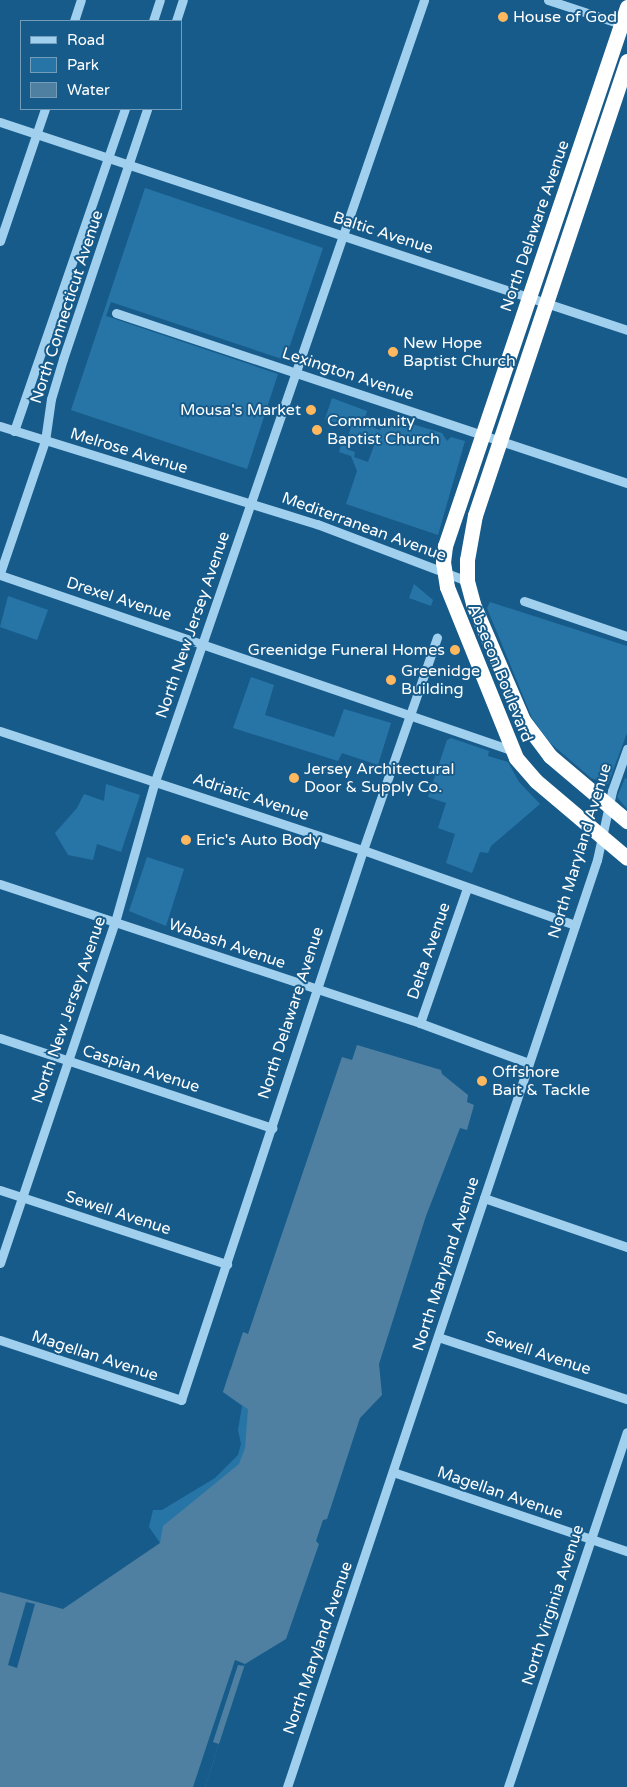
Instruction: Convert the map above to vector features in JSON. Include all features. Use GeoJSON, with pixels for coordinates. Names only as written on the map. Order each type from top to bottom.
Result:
{"type":"FeatureCollection","features":[{"type":"Feature","properties":{"kind":"highway","name":"North Delaware Avenue"},"geometry":{"type":"LineString","coordinates":[[443,571],[446,546],[529,298],[624,25],[627,7]]}},
{"type":"Feature","properties":{"kind":"highway","name":"North Delaware Avenue"},"geometry":{"type":"LineString","coordinates":[[467,581],[472,526],[627,61]]}},
{"type":"Feature","properties":{"kind":"highway","name":"Absecon Boulevard"},"geometry":{"type":"LineString","coordinates":[[443,571],[511,750],[536,782],[627,858]]}},
{"type":"Feature","properties":{"kind":"highway","name":"Absecon Boulevard"},"geometry":{"type":"LineString","coordinates":[[467,581],[480,623],[526,725],[550,756],[627,821]]}},
{"type":"Feature","properties":{"kind":"street"},"geometry":{"type":"LineString","coordinates":[[74,20],[81,0]]}},
{"type":"Feature","properties":{"kind":"street"},"geometry":{"type":"LineString","coordinates":[[153,20],[160,0]]}},
{"type":"Feature","properties":{"kind":"street"},"geometry":{"type":"LineString","coordinates":[[176,20],[183,0]]}},
{"type":"Feature","properties":{"kind":"street","name":"North New Jersey Avenue"},"geometry":{"type":"LineString","coordinates":[[0,1262],[115,922],[156,781],[424,0]]}},
{"type":"Feature","properties":{"kind":"street"},"geometry":{"type":"LineString","coordinates":[[548,0],[624,25]]}},
{"type":"Feature","properties":{"kind":"street"},"geometry":{"type":"LineString","coordinates":[[0,241],[45,110]]}},
{"type":"Feature","properties":{"kind":"street","name":"North Connecticut Avenue"},"geometry":{"type":"LineString","coordinates":[[14,431],[125,110]]}},
{"type":"Feature","properties":{"kind":"street","name":"North Connecticut Avenue"},"geometry":{"type":"LineString","coordinates":[[0,574],[45,441],[51,399],[147,110]]}},
{"type":"Feature","properties":{"kind":"street","name":"Baltic Avenue"},"geometry":{"type":"LineString","coordinates":[[0,122],[627,330]]}},
{"type":"Feature","properties":{"kind":"street","name":"Lexington Avenue"},"geometry":{"type":"LineString","coordinates":[[116,313],[627,483]]}},
{"type":"Feature","properties":{"kind":"street","name":"Melrose Avenue"},"geometry":{"type":"LineString","coordinates":[[0,426],[250,504]]}},
{"type":"Feature","properties":{"kind":"street","name":"Mediterranean Avenue"},"geometry":{"type":"LineString","coordinates":[[250,504],[326,528],[467,581]]}},
{"type":"Feature","properties":{"kind":"street","name":"Drexel Avenue"},"geometry":{"type":"LineString","coordinates":[[0,574],[511,750]]}},
{"type":"Feature","properties":{"kind":"street"},"geometry":{"type":"LineString","coordinates":[[524,601],[627,636]]}},
{"type":"Feature","properties":{"kind":"street","name":"North Delaware Avenue"},"geometry":{"type":"LineString","coordinates":[[181,1400],[318,991],[363,850],[437,638]]}},
{"type":"Feature","properties":{"kind":"street","name":"Adriatic Avenue"},"geometry":{"type":"LineString","coordinates":[[0,731],[363,850],[575,925]]}},
{"type":"Feature","properties":{"kind":"street","name":"North Maryland Avenue"},"geometry":{"type":"LineString","coordinates":[[287,1787],[575,925],[627,749]]}},
{"type":"Feature","properties":{"kind":"street","name":"Wabash Avenue"},"geometry":{"type":"LineString","coordinates":[[0,884],[318,991],[420,1023],[529,1063]]}},
{"type":"Feature","properties":{"kind":"street","name":"Delta Avenue"},"geometry":{"type":"LineString","coordinates":[[420,1023],[467,888]]}},
{"type":"Feature","properties":{"kind":"street","name":"Caspian Avenue"},"geometry":{"type":"LineString","coordinates":[[0,1038],[272,1128]]}},
{"type":"Feature","properties":{"kind":"street","name":"Sewell Avenue"},"geometry":{"type":"LineString","coordinates":[[0,1190],[227,1264]]}},
{"type":"Feature","properties":{"kind":"street"},"geometry":{"type":"LineString","coordinates":[[484,1198],[627,1247]]}},
{"type":"Feature","properties":{"kind":"street","name":"Sewell Avenue"},"geometry":{"type":"LineString","coordinates":[[438,1336],[627,1399]]}},
{"type":"Feature","properties":{"kind":"street","name":"Magellan Avenue"},"geometry":{"type":"LineString","coordinates":[[0,1340],[181,1400]]}},
{"type":"Feature","properties":{"kind":"street","name":"North Virginia Avenue"},"geometry":{"type":"LineString","coordinates":[[508,1787],[627,1432]]}},
{"type":"Feature","properties":{"kind":"street","name":"Magellan Avenue"},"geometry":{"type":"LineString","coordinates":[[393,1472],[627,1551]]}},
{"type":"Feature","properties":{"kind":"green space"},"geometry":{"type":"Polygon","coordinates":[[[145,188],[323,248],[285,360],[111,302],[106,316],[278,374],[247,469],[71,410],[145,188]]]}},
{"type":"Feature","properties":{"kind":"green space"},"geometry":{"type":"Polygon","coordinates":[[[332,398],[367,411],[364,420],[351,416],[347,426],[325,419],[332,398]]]}},
{"type":"Feature","properties":{"kind":"green space"},"geometry":{"type":"Polygon","coordinates":[[[385,416],[442,433],[447,441],[451,437],[465,441],[438,535],[346,504],[357,471],[351,456],[339,452],[342,442],[350,445],[349,450],[355,452],[354,457],[368,462],[376,440],[362,434],[359,441],[348,437],[353,420],[380,430],[385,416]]]}},
{"type":"Feature","properties":{"kind":"green space"},"geometry":{"type":"Polygon","coordinates":[[[414,584],[433,600],[431,606],[409,598],[414,584]]]}},
{"type":"Feature","properties":{"kind":"green space"},"geometry":{"type":"Polygon","coordinates":[[[8,596],[48,610],[37,640],[0,627],[8,596]]]}},
{"type":"Feature","properties":{"kind":"green space"},"geometry":{"type":"Polygon","coordinates":[[[490,602],[627,646],[627,733],[608,784],[591,778],[549,742],[532,718],[487,608],[490,602]]]}},
{"type":"Feature","properties":{"kind":"green space"},"geometry":{"type":"Polygon","coordinates":[[[251,677],[274,685],[265,715],[334,737],[344,709],[391,723],[378,765],[342,753],[338,761],[233,728],[251,677]]]}},
{"type":"Feature","properties":{"kind":"green space"},"geometry":{"type":"Polygon","coordinates":[[[451,738],[489,751],[488,756],[508,762],[519,782],[540,804],[491,846],[488,853],[480,852],[472,873],[446,863],[455,834],[438,828],[446,803],[428,797],[447,740],[451,738]]]}},
{"type":"Feature","properties":{"kind":"green space"},"geometry":{"type":"Polygon","coordinates":[[[625,778],[627,779],[627,809],[617,797],[625,778]]]}},
{"type":"Feature","properties":{"kind":"green space"},"geometry":{"type":"Polygon","coordinates":[[[106,784],[140,795],[121,852],[97,844],[93,860],[68,855],[55,833],[77,808],[84,794],[104,801],[106,784]]]}},
{"type":"Feature","properties":{"kind":"green space"},"geometry":{"type":"Polygon","coordinates":[[[147,857],[184,869],[166,926],[129,911],[147,857]]]}},
{"type":"Feature","properties":{"kind":"green space"},"geometry":{"type":"Polygon","coordinates":[[[230,1370],[241,1376],[263,1450],[160,1543],[149,1527],[153,1510],[162,1510],[215,1478],[238,1455],[241,1444],[238,1430],[242,1406],[223,1392],[230,1370]]]}},
{"type":"Feature","properties":{"kind":"water"},"geometry":{"type":"Polygon","coordinates":[[[357,1045],[441,1070],[442,1074],[468,1095],[467,1102],[474,1105],[467,1130],[460,1128],[426,1216],[379,1364],[382,1395],[360,1418],[327,1519],[323,1520],[316,1541],[319,1544],[286,1639],[245,1664],[205,1787],[0,1787],[0,1592],[63,1609],[160,1543],[163,1526],[239,1464],[245,1448],[248,1409],[223,1392],[243,1332],[248,1334],[342,1057],[352,1060],[357,1045]]]}},
{"type":"Feature","properties":{"kind":"pier"},"geometry":{"type":"Polygon","coordinates":[[[26,1602],[35,1604],[17,1668],[8,1665],[26,1602]]]}},
{"type":"Feature","properties":{"kind":"pier"},"geometry":{"type":"Polygon","coordinates":[[[235,1660],[245,1664],[244,1666],[238,1665],[213,1742],[219,1744],[205,1787],[193,1787],[235,1660]]]}},
{"type":"Feature","properties":{"kind":"place","name":"House of God"},"geometry":{"type":"Point","coordinates":[503,17]}},
{"type":"Feature","properties":{"kind":"place","name":"New Hope Baptist Church"},"geometry":{"type":"Point","coordinates":[393,352]}},
{"type":"Feature","properties":{"kind":"place","name":"Mousa's Market"},"geometry":{"type":"Point","coordinates":[311,410]}},
{"type":"Feature","properties":{"kind":"place","name":"Community Baptist Church"},"geometry":{"type":"Point","coordinates":[317,430]}},
{"type":"Feature","properties":{"kind":"place","name":"Greenidge Funeral Homes"},"geometry":{"type":"Point","coordinates":[455,650]}},
{"type":"Feature","properties":{"kind":"place","name":"Greenidge Building"},"geometry":{"type":"Point","coordinates":[391,680]}},
{"type":"Feature","properties":{"kind":"place","name":"Jersey Architectural Door & Supply Co."},"geometry":{"type":"Point","coordinates":[294,778]}},
{"type":"Feature","properties":{"kind":"place","name":"Eric's Auto Body"},"geometry":{"type":"Point","coordinates":[186,840]}},
{"type":"Feature","properties":{"kind":"place","name":"Offshore Bait & Tackle"},"geometry":{"type":"Point","coordinates":[482,1081]}}]}
